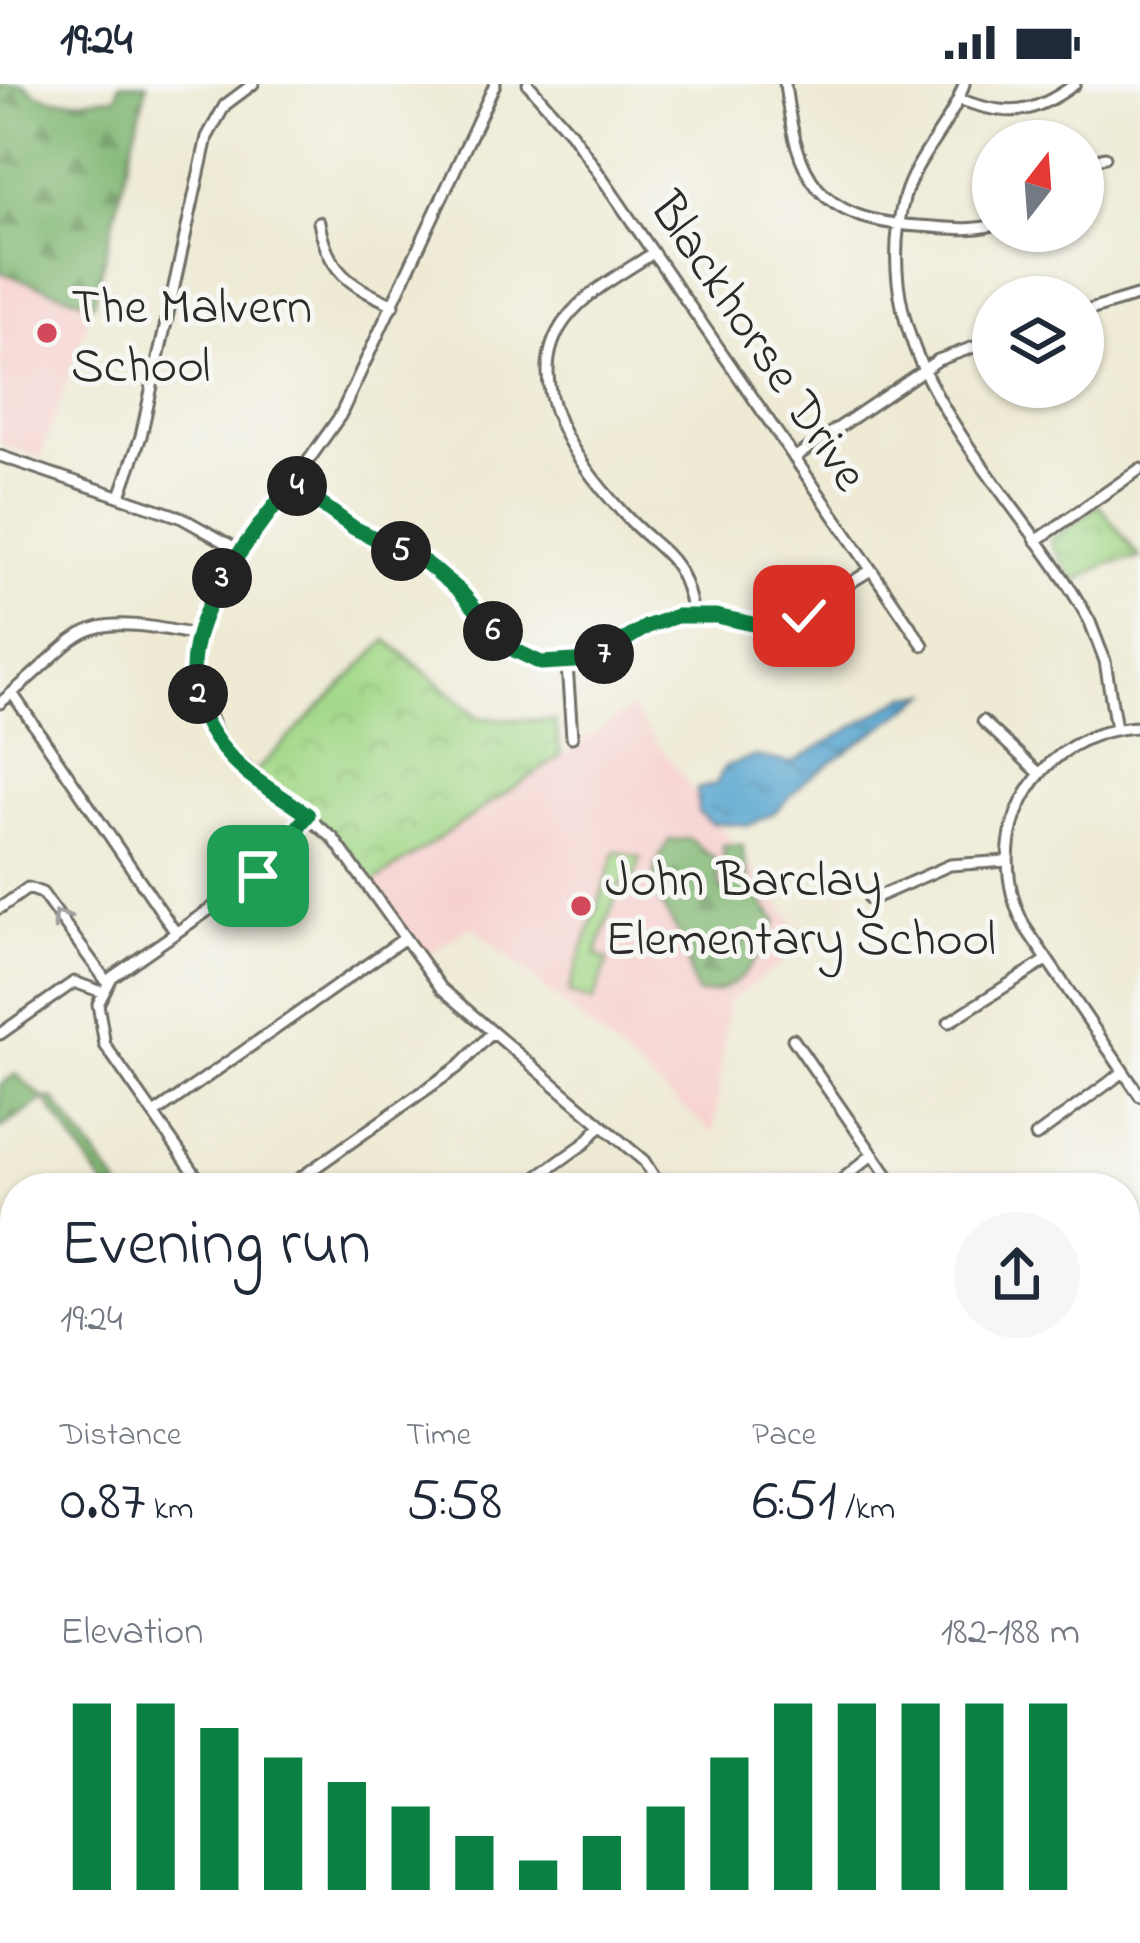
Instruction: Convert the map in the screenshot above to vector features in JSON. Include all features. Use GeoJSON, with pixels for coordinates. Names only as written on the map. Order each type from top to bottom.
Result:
{"type":"FeatureCollection","features":[{"type":"Feature","properties":{"kind":"street"},"geometry":{"type":"LineString","coordinates":[[495,84],[340,416],[212,594],[195,635],[195,680],[213,734],[246,772],[308,815],[343,849],[441,988],[644,1161],[652,1173]]}},
{"type":"Feature","properties":{"kind":"street","name":"Blackhorse Drive"},"geometry":{"type":"LineString","coordinates":[[528,84],[548,102],[923,645]]}},
{"type":"Feature","properties":{"kind":"street"},"geometry":{"type":"LineString","coordinates":[[785,84],[795,148],[815,188],[852,215],[900,225],[972,225]]}},
{"type":"Feature","properties":{"kind":"street"},"geometry":{"type":"LineString","coordinates":[[964,84],[912,177],[900,225],[899,301],[921,370],[1096,636],[1116,729]]}},
{"type":"Feature","properties":{"kind":"street"},"geometry":{"type":"LineString","coordinates":[[959,99],[992,112],[1023,114],[1076,84]]}},
{"type":"Feature","properties":{"kind":"street"},"geometry":{"type":"LineString","coordinates":[[120,496],[141,436],[208,137],[225,105],[248,85]]}},
{"type":"Feature","properties":{"kind":"street"},"geometry":{"type":"LineString","coordinates":[[319,222],[328,259],[340,276],[394,305]]}},
{"type":"Feature","properties":{"kind":"street"},"geometry":{"type":"LineString","coordinates":[[653,253],[566,319],[551,350],[549,392],[563,429],[614,503],[680,566],[693,614]]}},
{"type":"Feature","properties":{"kind":"street"},"geometry":{"type":"LineString","coordinates":[[1104,306],[1140,295]]}},
{"type":"Feature","properties":{"kind":"street"},"geometry":{"type":"LineString","coordinates":[[794,458],[921,370],[972,349]]}},
{"type":"Feature","properties":{"kind":"street"},"geometry":{"type":"LineString","coordinates":[[0,456],[194,523],[242,551]]}},
{"type":"Feature","properties":{"kind":"street"},"geometry":{"type":"LineString","coordinates":[[1036,541],[1140,469]]}},
{"type":"Feature","properties":{"kind":"street"},"geometry":{"type":"LineString","coordinates":[[292,483],[354,528],[434,570],[518,654],[567,665],[604,655],[648,626],[693,614],[751,625],[784,625],[871,570]]}},
{"type":"Feature","properties":{"kind":"street"},"geometry":{"type":"LineString","coordinates":[[0,704],[72,636],[98,624],[136,623],[195,635]]}},
{"type":"Feature","properties":{"kind":"street"},"geometry":{"type":"LineString","coordinates":[[567,665],[572,737]]}},
{"type":"Feature","properties":{"kind":"street"},"geometry":{"type":"LineString","coordinates":[[12,692],[176,933]]}},
{"type":"Feature","properties":{"kind":"street"},"geometry":{"type":"LineString","coordinates":[[983,722],[1039,773]]}},
{"type":"Feature","properties":{"kind":"street"},"geometry":{"type":"LineString","coordinates":[[1140,727],[1078,741],[1039,773],[1015,812],[1007,861],[1021,918],[1140,1096]]}},
{"type":"Feature","properties":{"kind":"street"},"geometry":{"type":"LineString","coordinates":[[103,991],[258,876],[308,815]]}},
{"type":"Feature","properties":{"kind":"street"},"geometry":{"type":"LineString","coordinates":[[870,900],[950,865],[1007,861]]}},
{"type":"Feature","properties":{"kind":"street"},"geometry":{"type":"LineString","coordinates":[[0,908],[28,888],[42,893],[103,991],[101,1037],[195,1173]]}},
{"type":"Feature","properties":{"kind":"street"},"geometry":{"type":"LineString","coordinates":[[154,1114],[404,938]]}},
{"type":"Feature","properties":{"kind":"street"},"geometry":{"type":"LineString","coordinates":[[950,1022],[1047,960]]}},
{"type":"Feature","properties":{"kind":"street"},"geometry":{"type":"LineString","coordinates":[[0,1034],[74,982],[103,991]]}},
{"type":"Feature","properties":{"kind":"street"},"geometry":{"type":"LineString","coordinates":[[307,1173],[458,1067],[492,1033]]}},
{"type":"Feature","properties":{"kind":"street"},"geometry":{"type":"LineString","coordinates":[[794,1039],[886,1173]]}},
{"type":"Feature","properties":{"kind":"street"},"geometry":{"type":"LineString","coordinates":[[1036,1136],[1122,1073]]}},
{"type":"Feature","properties":{"kind":"street"},"geometry":{"type":"LineString","coordinates":[[543,1173],[585,1143],[601,1125]]}},
{"type":"Feature","properties":{"kind":"street"},"geometry":{"type":"LineString","coordinates":[[850,1173],[873,1154]]}},
{"type":"Feature","properties":{"kind":"shaded area"},"geometry":{"type":"Polygon","coordinates":[[[0,272],[93,304],[41,457],[0,443],[0,272]]]}},
{"type":"Feature","properties":{"kind":"shaded area","name":"John Barclay Elementary School"},"geometry":{"type":"Polygon","coordinates":[[[631,709],[809,943],[728,1002],[714,1134],[472,926],[420,960],[368,886],[631,709]]]}},
{"type":"Feature","properties":{"kind":"green space"},"geometry":{"type":"Polygon","coordinates":[[[0,84],[24,84],[44,96],[67,100],[116,97],[120,84],[147,84],[93,304],[0,272],[0,84]]]}},
{"type":"Feature","properties":{"kind":"green space"},"geometry":{"type":"Polygon","coordinates":[[[1099,505],[1140,558],[1107,564],[1074,582],[1050,541],[1099,505]]]}},
{"type":"Feature","properties":{"kind":"green space"},"geometry":{"type":"Polygon","coordinates":[[[387,640],[479,718],[555,721],[561,756],[368,886],[343,849],[251,776],[387,640]]]}},
{"type":"Feature","properties":{"kind":"green space"},"geometry":{"type":"Polygon","coordinates":[[[690,839],[715,859],[721,891],[726,887],[723,846],[742,845],[750,888],[777,921],[738,980],[727,988],[697,994],[684,944],[660,902],[654,880],[669,840],[690,839]]]}},
{"type":"Feature","properties":{"kind":"green space"},"geometry":{"type":"Polygon","coordinates":[[[616,851],[641,858],[632,885],[621,882],[596,955],[608,960],[593,1002],[568,993],[616,851]]]}},
{"type":"Feature","properties":{"kind":"green space"},"geometry":{"type":"Polygon","coordinates":[[[16,1074],[45,1099],[0,1129],[0,1085],[16,1074]]]}},
{"type":"Feature","properties":{"kind":"green space"},"geometry":{"type":"Polygon","coordinates":[[[45,1099],[54,1099],[109,1173],[96,1173],[45,1099]]]}},
{"type":"Feature","properties":{"kind":"water"},"geometry":{"type":"Polygon","coordinates":[[[929,694],[807,779],[775,812],[750,825],[711,823],[698,812],[697,789],[716,784],[725,766],[756,756],[791,763],[907,696],[929,694]]]}},
{"type":"Feature","properties":{"kind":"place","name":"The Malvern School"},"geometry":{"type":"Point","coordinates":[47,333]}},
{"type":"Feature","properties":{"kind":"place","name":"John Barclay Elementary School"},"geometry":{"type":"Point","coordinates":[581,906]}},
{"type":"Feature","properties":{"kind":"route"},"geometry":{"type":"LineString","coordinates":[[258,876],[308,815],[246,772],[213,734],[195,680],[195,635],[212,594],[292,483],[354,528],[426,563],[460,591],[508,647],[541,663],[592,660],[648,626],[677,616],[716,616],[762,626],[784,625],[804,616]]}}]}
